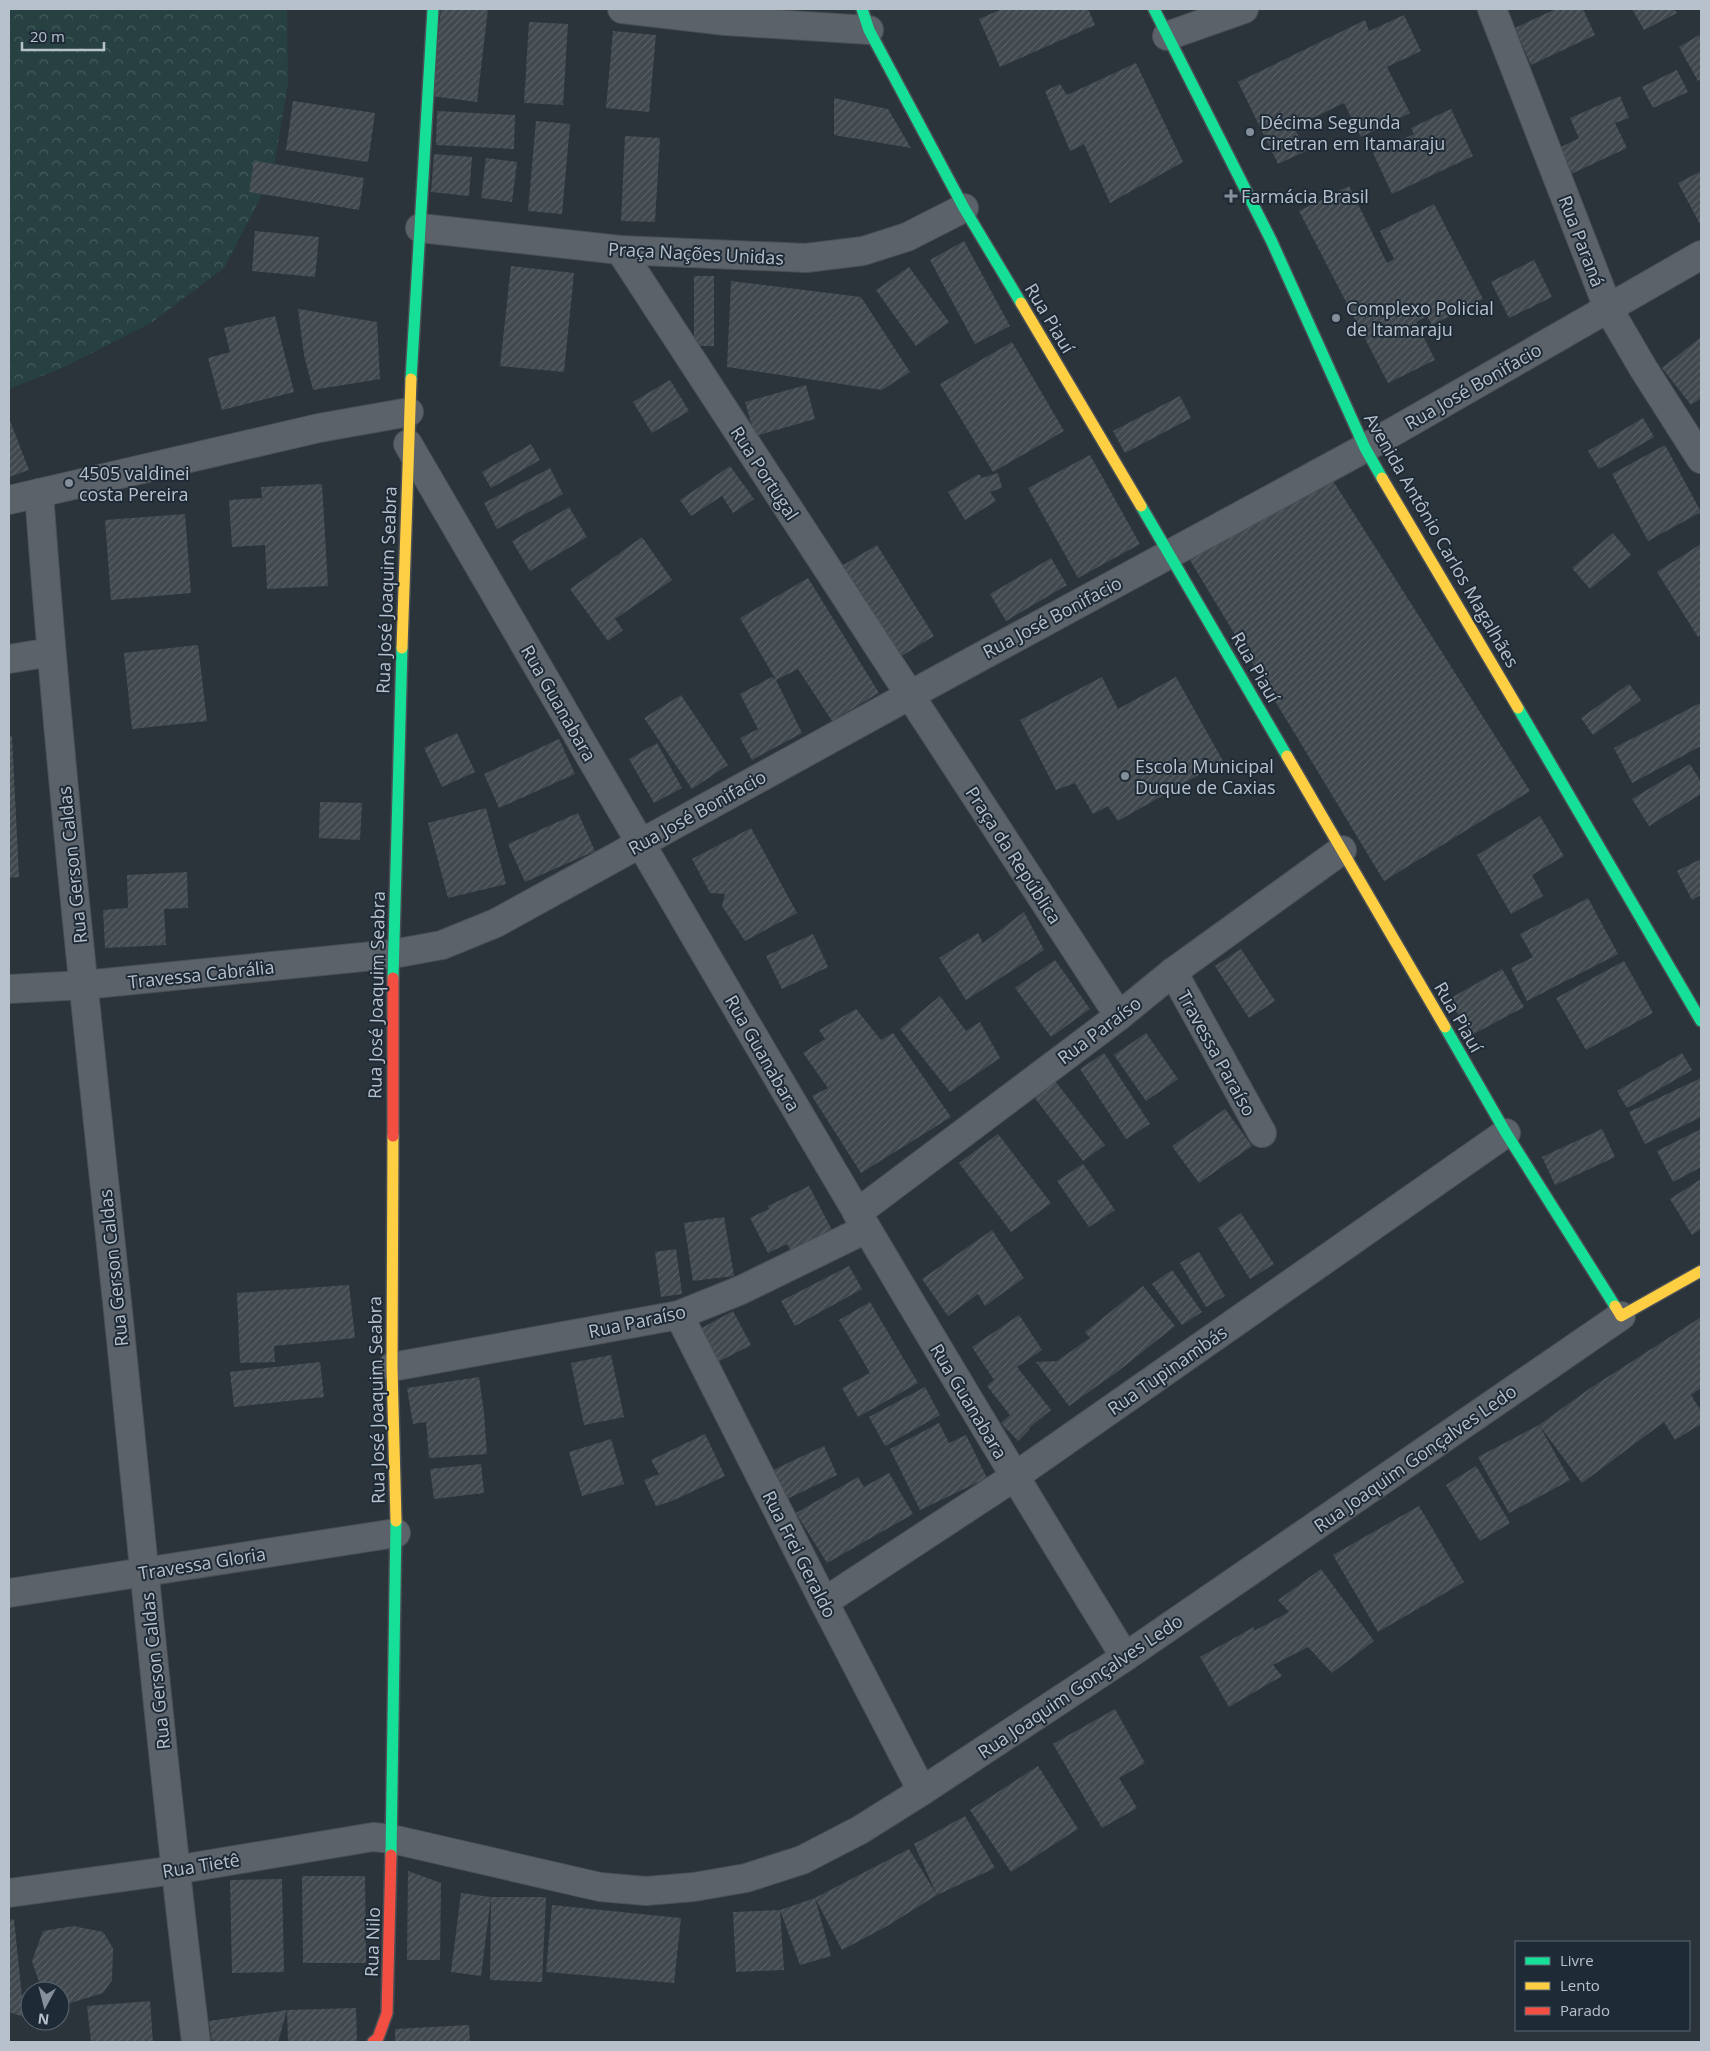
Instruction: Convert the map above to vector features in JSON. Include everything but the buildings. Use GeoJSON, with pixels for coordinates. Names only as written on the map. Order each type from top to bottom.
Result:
{"type":"FeatureCollection","features":[{"type":"Feature","properties":{"kind":"main road","name":"Rua José Joaquim Seabra"},"geometry":{"type":"LineString","coordinates":[[394,1764],[396,1533],[392,1367],[393,954],[409,412],[433,9]]}},
{"type":"Feature","properties":{"kind":"main road","name":"Avenida Antônio Carlos Magalhães"},"geometry":{"type":"LineString","coordinates":[[1154,9],[1271,240],[1365,448],[1701,1021]]}},
{"type":"Feature","properties":{"kind":"main road","name":"Rua Piauí"},"geometry":{"type":"LineString","coordinates":[[866,19],[964,208],[1170,554],[1506,1133],[1621,1316]]}},
{"type":"Feature","properties":{"kind":"main road","name":"Rua Joaquim Gonçalves Ledo"},"geometry":{"type":"LineString","coordinates":[[1621,1316],[1701,1271]]}},
{"type":"Feature","properties":{"kind":"main road","name":"Rua Nilo"},"geometry":{"type":"LineString","coordinates":[[373,2042],[378,2038],[387,2012],[394,1764]]}},
{"type":"Feature","properties":{"kind":"street"},"geometry":{"type":"LineString","coordinates":[[622,9],[726,21],[866,19]]}},
{"type":"Feature","properties":{"kind":"street"},"geometry":{"type":"LineString","coordinates":[[1167,36],[1244,9]]}},
{"type":"Feature","properties":{"kind":"street","name":"Rua Paraná"},"geometry":{"type":"LineString","coordinates":[[1492,9],[1608,308],[1643,368],[1701,459]]}},
{"type":"Feature","properties":{"kind":"street","name":"Praça Nações Unidas"},"geometry":{"type":"LineString","coordinates":[[420,228],[620,250],[806,258],[863,251],[907,237],[964,208]]}},
{"type":"Feature","properties":{"kind":"street","name":"Rua Portugal"},"geometry":{"type":"LineString","coordinates":[[620,250],[910,695]]}},
{"type":"Feature","properties":{"kind":"street","name":"Rua José Bonifacio"},"geometry":{"type":"LineString","coordinates":[[393,954],[442,945],[496,923],[1365,448],[1701,255]]}},
{"type":"Feature","properties":{"kind":"street"},"geometry":{"type":"LineString","coordinates":[[9,500],[318,428],[409,412]]}},
{"type":"Feature","properties":{"kind":"street","name":"Rua Guanabara"},"geometry":{"type":"LineString","coordinates":[[408,444],[862,1221],[1014,1477],[1125,1657]]}},
{"type":"Feature","properties":{"kind":"street","name":"Rua Gerson Caldas"},"geometry":{"type":"LineString","coordinates":[[38,494],[51,652],[84,985],[175,1870],[196,2042]]}},
{"type":"Feature","properties":{"kind":"street"},"geometry":{"type":"LineString","coordinates":[[9,659],[51,652]]}},
{"type":"Feature","properties":{"kind":"street","name":"Praça da República"},"geometry":{"type":"LineString","coordinates":[[910,695],[1119,1016]]}},
{"type":"Feature","properties":{"kind":"street","name":"Rua Paraíso"},"geometry":{"type":"LineString","coordinates":[[392,1367],[679,1315],[741,1290],[862,1221],[1173,972],[1342,850]]}},
{"type":"Feature","properties":{"kind":"street","name":"Travessa Cabrália"},"geometry":{"type":"LineString","coordinates":[[9,989],[84,985],[393,954]]}},
{"type":"Feature","properties":{"kind":"street","name":"Travessa Paraíso"},"geometry":{"type":"LineString","coordinates":[[1173,972],[1262,1133]]}},
{"type":"Feature","properties":{"kind":"street","name":"Rua Tupinambás"},"geometry":{"type":"LineString","coordinates":[[824,1602],[1014,1477],[1506,1133]]}},
{"type":"Feature","properties":{"kind":"street","name":"Rua Frei Geraldo"},"geometry":{"type":"LineString","coordinates":[[679,1315],[922,1791]]}},
{"type":"Feature","properties":{"kind":"street","name":"Rua Joaquim Gonçalves Ledo"},"geometry":{"type":"LineString","coordinates":[[392,1839],[600,1887],[656,1890],[694,1887],[746,1878],[802,1860],[860,1830],[1125,1657],[1621,1316]]}},
{"type":"Feature","properties":{"kind":"street","name":"Travessa Gloria"},"geometry":{"type":"LineString","coordinates":[[9,1593],[396,1533]]}},
{"type":"Feature","properties":{"kind":"street","name":"Rua Tietê"},"geometry":{"type":"LineString","coordinates":[[9,1893],[175,1870],[373,1837],[392,1839]]}},
{"type":"Feature","properties":{"kind":"green space"},"geometry":{"type":"Polygon","coordinates":[[[9,9],[287,9],[288,84],[272,176],[224,268],[151,323],[64,367],[9,389],[9,9]]]}},
{"type":"Feature","properties":{"kind":"traffic: fast"},"geometry":{"type":"LineString","coordinates":[[411,379],[433,9]]}},
{"type":"Feature","properties":{"kind":"traffic: fast"},"geometry":{"type":"LineString","coordinates":[[862,9],[869,30],[964,208],[1021,303]]}},
{"type":"Feature","properties":{"kind":"traffic: fast"},"geometry":{"type":"LineString","coordinates":[[1154,9],[1271,240],[1365,448],[1382,478]]}},
{"type":"Feature","properties":{"kind":"traffic: fast"},"geometry":{"type":"LineString","coordinates":[[1141,506],[1287,756]]}},
{"type":"Feature","properties":{"kind":"traffic: fast"},"geometry":{"type":"LineString","coordinates":[[393,978],[402,648]]}},
{"type":"Feature","properties":{"kind":"traffic: fast"},"geometry":{"type":"LineString","coordinates":[[1518,708],[1701,1021]]}},
{"type":"Feature","properties":{"kind":"traffic: fast"},"geometry":{"type":"LineString","coordinates":[[1445,1027],[1506,1133],[1615,1306]]}},
{"type":"Feature","properties":{"kind":"traffic: fast"},"geometry":{"type":"LineString","coordinates":[[391,1855],[396,1521]]}},
{"type":"Feature","properties":{"kind":"traffic: slow"},"geometry":{"type":"LineString","coordinates":[[1021,303],[1141,506]]}},
{"type":"Feature","properties":{"kind":"traffic: slow"},"geometry":{"type":"LineString","coordinates":[[402,648],[411,379]]}},
{"type":"Feature","properties":{"kind":"traffic: slow"},"geometry":{"type":"LineString","coordinates":[[1382,478],[1518,708]]}},
{"type":"Feature","properties":{"kind":"traffic: slow"},"geometry":{"type":"LineString","coordinates":[[1287,756],[1445,1027]]}},
{"type":"Feature","properties":{"kind":"traffic: slow"},"geometry":{"type":"LineString","coordinates":[[393,1136],[392,1367],[396,1521]]}},
{"type":"Feature","properties":{"kind":"traffic: slow"},"geometry":{"type":"LineString","coordinates":[[1615,1306],[1621,1316],[1701,1271]]}},
{"type":"Feature","properties":{"kind":"traffic: jam"},"geometry":{"type":"LineString","coordinates":[[393,978],[393,1136]]}},
{"type":"Feature","properties":{"kind":"traffic: jam"},"geometry":{"type":"LineString","coordinates":[[373,2042],[378,2038],[387,2013],[391,1855]]}},
{"type":"Feature","properties":{"kind":"place","name":"Décima Segunda Ciretran em Itamaraju"},"geometry":{"type":"Point","coordinates":[1250,132]}},
{"type":"Feature","properties":{"kind":"place","name":"Farmácia Brasil"},"geometry":{"type":"Point","coordinates":[1231,196]}},
{"type":"Feature","properties":{"kind":"place","name":"Complexo Policial de Itamaraju"},"geometry":{"type":"Point","coordinates":[1336,318]}},
{"type":"Feature","properties":{"kind":"place","name":"4505 valdinei costa Pereira"},"geometry":{"type":"Point","coordinates":[69,483]}},
{"type":"Feature","properties":{"kind":"place","name":"Escola Municipal Duque de Caxias"},"geometry":{"type":"Point","coordinates":[1125,776]}}]}
